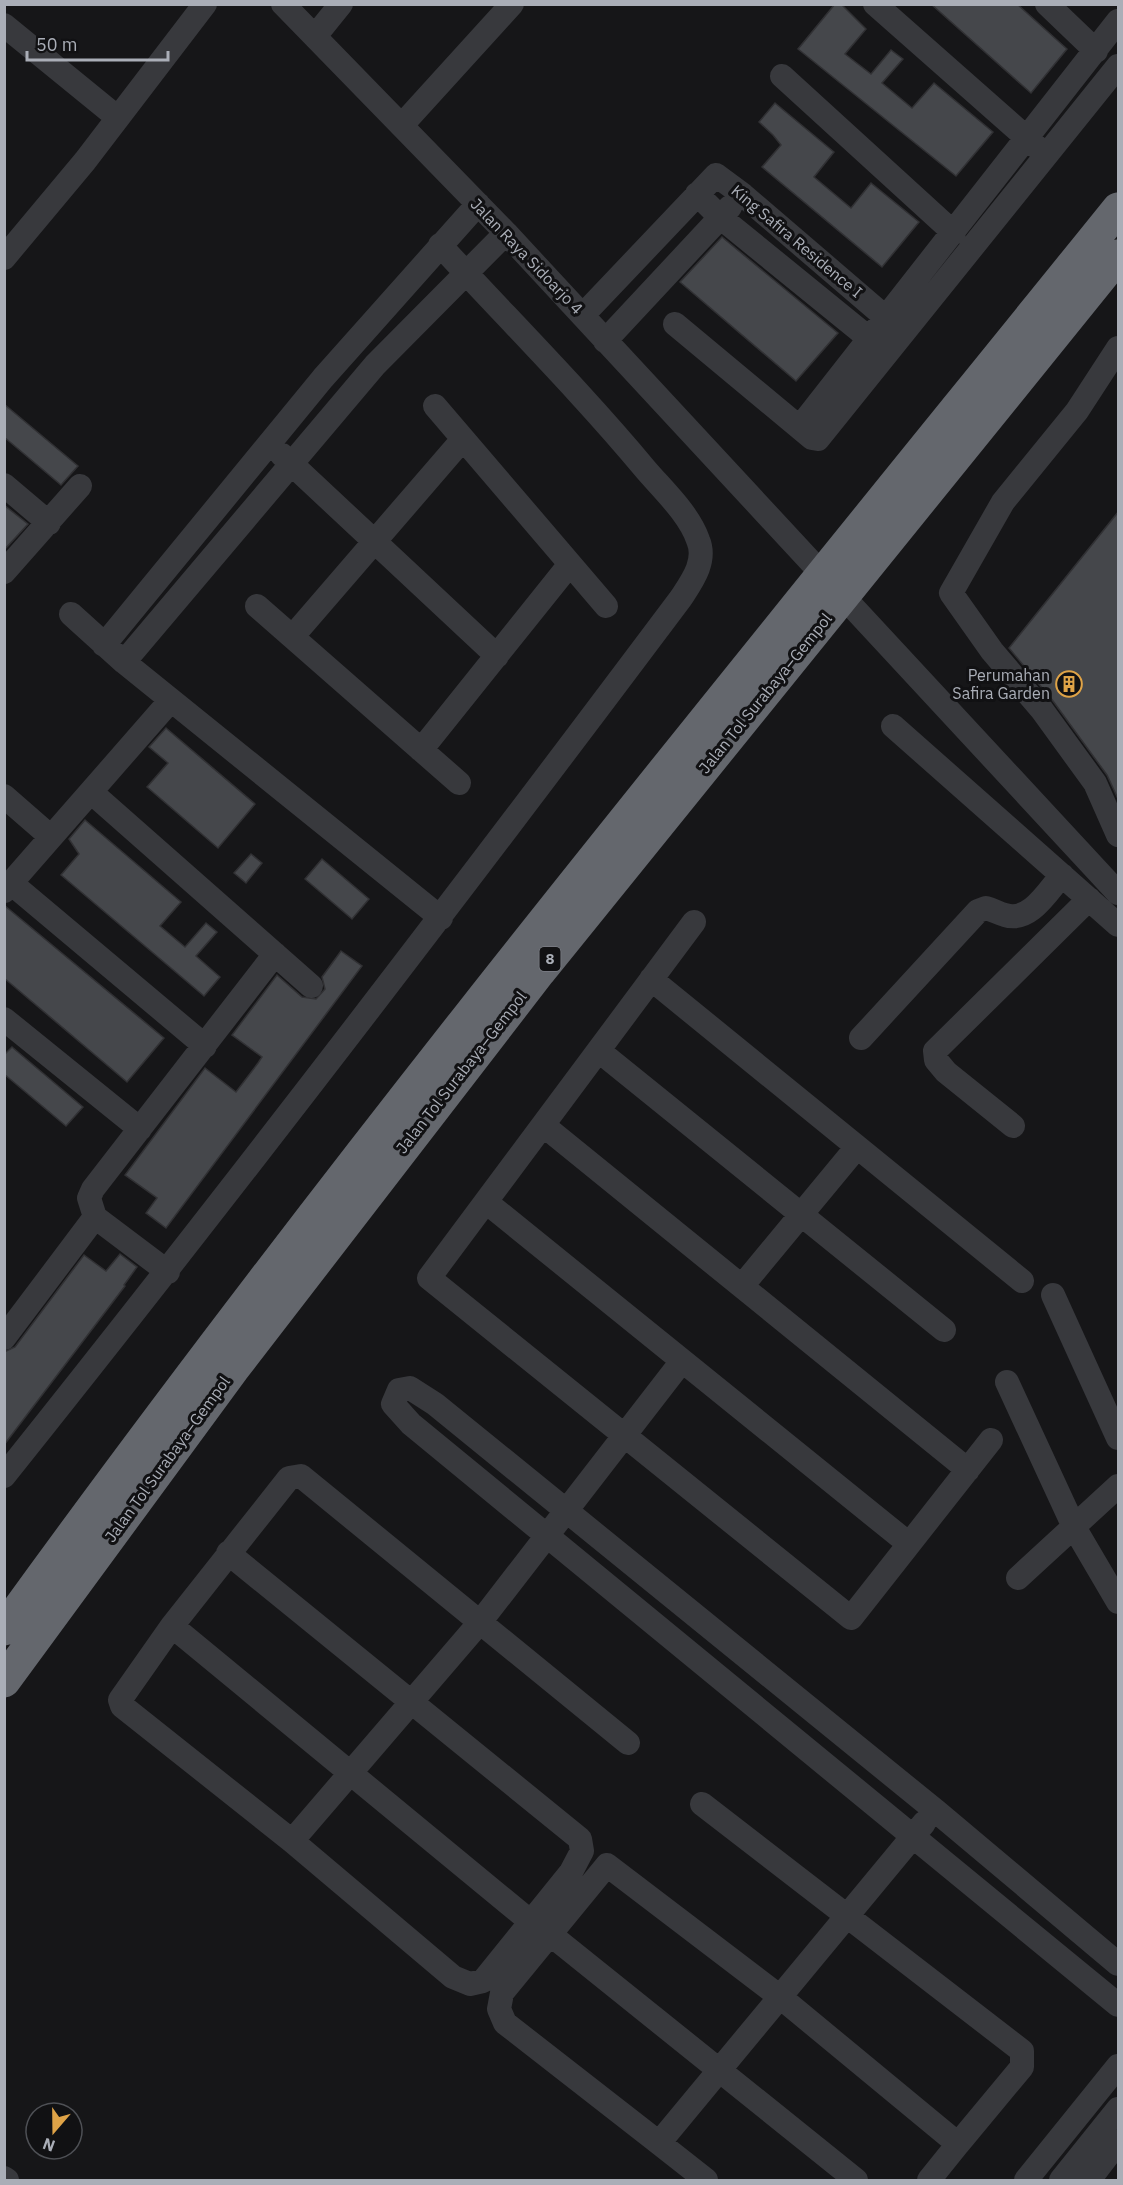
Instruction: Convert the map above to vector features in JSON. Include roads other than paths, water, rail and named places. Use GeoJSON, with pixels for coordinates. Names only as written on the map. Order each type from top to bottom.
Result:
{"type":"FeatureCollection","features":[{"type":"Feature","properties":{"kind":"highway","name":"Jalan Tol Surabaya–Gempol"},"geometry":{"type":"LineString","coordinates":[[4,1629],[185,1383],[318,1208],[578,876],[1119,209]]}},
{"type":"Feature","properties":{"kind":"highway","name":"Jalan Tol Surabaya–Gempol"},"geometry":{"type":"LineString","coordinates":[[4,1681],[233,1369],[539,972],[1119,256]]}},
{"type":"Feature","properties":{"kind":"street"},"geometry":{"type":"LineString","coordinates":[[4,258],[118,118],[205,4]]}},
{"type":"Feature","properties":{"kind":"street","name":"Jalan Raya Sidoarjo 4"},"geometry":{"type":"LineString","coordinates":[[284,4],[506,233],[765,513],[919,675],[1119,893]]}},
{"type":"Feature","properties":{"kind":"street"},"geometry":{"type":"LineString","coordinates":[[316,35],[341,4]]}},
{"type":"Feature","properties":{"kind":"street"},"geometry":{"type":"LineString","coordinates":[[402,125],[512,4]]}},
{"type":"Feature","properties":{"kind":"street"},"geometry":{"type":"LineString","coordinates":[[875,4],[1047,156]]}},
{"type":"Feature","properties":{"kind":"street"},"geometry":{"type":"LineString","coordinates":[[1047,4],[1096,51]]}},
{"type":"Feature","properties":{"kind":"street"},"geometry":{"type":"LineString","coordinates":[[896,326],[954,233],[1119,21]]}},
{"type":"Feature","properties":{"kind":"street"},"geometry":{"type":"LineString","coordinates":[[4,25],[118,118]]}},
{"type":"Feature","properties":{"kind":"street"},"geometry":{"type":"LineString","coordinates":[[675,324],[814,440],[818,439],[879,346],[1047,156],[1119,66]]}},
{"type":"Feature","properties":{"kind":"street"},"geometry":{"type":"LineString","coordinates":[[782,76],[954,233]]}},
{"type":"Feature","properties":{"kind":"street","name":"King Safira Residence I"},"geometry":{"type":"LineString","coordinates":[[583,315],[716,175],[743,195],[896,326]]}},
{"type":"Feature","properties":{"kind":"street","name":"King Safira Residence I"},"geometry":{"type":"LineString","coordinates":[[698,194],[720,216],[879,346]]}},
{"type":"Feature","properties":{"kind":"street"},"geometry":{"type":"LineString","coordinates":[[605,341],[720,216],[743,195]]}},
{"type":"Feature","properties":{"kind":"street"},"geometry":{"type":"LineString","coordinates":[[104,645],[271,445],[323,378],[478,204]]}},
{"type":"Feature","properties":{"kind":"street"},"geometry":{"type":"LineString","coordinates":[[124,662],[375,365],[506,233]]}},
{"type":"Feature","properties":{"kind":"street"},"geometry":{"type":"LineString","coordinates":[[4,1476],[168,1272],[441,918],[681,598],[698,570],[701,556],[699,541],[688,522],[651,476],[440,245]]}},
{"type":"Feature","properties":{"kind":"street"},"geometry":{"type":"LineString","coordinates":[[1119,348],[1077,411],[1003,502],[951,593],[992,651],[1042,710],[1095,783],[1119,835]]}},
{"type":"Feature","properties":{"kind":"street"},"geometry":{"type":"LineString","coordinates":[[435,406],[606,606]]}},
{"type":"Feature","properties":{"kind":"street"},"geometry":{"type":"LineString","coordinates":[[293,636],[463,439]]}},
{"type":"Feature","properties":{"kind":"street"},"geometry":{"type":"LineString","coordinates":[[271,445],[497,656]]}},
{"type":"Feature","properties":{"kind":"street"},"geometry":{"type":"LineString","coordinates":[[4,485],[49,523]]}},
{"type":"Feature","properties":{"kind":"street"},"geometry":{"type":"LineString","coordinates":[[4,572],[80,486]]}},
{"type":"Feature","properties":{"kind":"street"},"geometry":{"type":"LineString","coordinates":[[421,750],[570,564]]}},
{"type":"Feature","properties":{"kind":"street"},"geometry":{"type":"LineString","coordinates":[[257,606],[459,783]]}},
{"type":"Feature","properties":{"kind":"street"},"geometry":{"type":"LineString","coordinates":[[71,614],[124,662],[441,918]]}},
{"type":"Feature","properties":{"kind":"street"},"geometry":{"type":"LineString","coordinates":[[171,700],[8,887],[205,1046]]}},
{"type":"Feature","properties":{"kind":"street"},"geometry":{"type":"LineString","coordinates":[[893,726],[1119,925]]}},
{"type":"Feature","properties":{"kind":"street"},"geometry":{"type":"LineString","coordinates":[[91,792],[311,986]]}},
{"type":"Feature","properties":{"kind":"street"},"geometry":{"type":"LineString","coordinates":[[4,796],[51,837]]}},
{"type":"Feature","properties":{"kind":"street"},"geometry":{"type":"LineString","coordinates":[[861,1038],[978,911],[986,908],[1006,916],[1022,915],[1033,908],[1062,875]]}},
{"type":"Feature","properties":{"kind":"street"},"geometry":{"type":"LineString","coordinates":[[1013,1126],[946,1072],[936,1060],[935,1051],[1089,899]]}},
{"type":"Feature","properties":{"kind":"street"},"geometry":{"type":"LineString","coordinates":[[694,922],[429,1278],[851,1618],[991,1440]]}},
{"type":"Feature","properties":{"kind":"street"},"geometry":{"type":"LineString","coordinates":[[168,1272],[95,1217],[89,1198],[93,1189],[275,954]]}},
{"type":"Feature","properties":{"kind":"street"},"geometry":{"type":"LineString","coordinates":[[651,979],[1022,1281]]}},
{"type":"Feature","properties":{"kind":"street"},"geometry":{"type":"LineString","coordinates":[[4,1019],[140,1129]]}},
{"type":"Feature","properties":{"kind":"street"},"geometry":{"type":"LineString","coordinates":[[599,1051],[944,1330]]}},
{"type":"Feature","properties":{"kind":"street"},"geometry":{"type":"LineString","coordinates":[[543,1125],[968,1470]]}},
{"type":"Feature","properties":{"kind":"street"},"geometry":{"type":"LineString","coordinates":[[742,1287],[857,1147]]}},
{"type":"Feature","properties":{"kind":"street"},"geometry":{"type":"LineString","coordinates":[[486,1202],[909,1544]]}},
{"type":"Feature","properties":{"kind":"street"},"geometry":{"type":"LineString","coordinates":[[4,1338],[95,1217]]}},
{"type":"Feature","properties":{"kind":"street"},"geometry":{"type":"LineString","coordinates":[[1053,1295],[1119,1438]]}},
{"type":"Feature","properties":{"kind":"street"},"geometry":{"type":"LineString","coordinates":[[292,1841],[481,1621],[682,1360]]}},
{"type":"Feature","properties":{"kind":"street"},"geometry":{"type":"LineString","coordinates":[[1007,1382],[1074,1527],[1119,1602]]}},
{"type":"Feature","properties":{"kind":"street"},"geometry":{"type":"LineString","coordinates":[[1119,1964],[936,1811],[435,1404],[410,1388],[399,1390],[393,1404],[411,1424],[1119,2005]]}},
{"type":"Feature","properties":{"kind":"street"},"geometry":{"type":"LineString","coordinates":[[628,1743],[481,1621],[300,1476],[289,1478],[228,1553],[122,1694],[122,1706],[292,1841],[453,1977],[470,1984],[483,1981],[607,1865],[779,1996],[958,2144]]}},
{"type":"Feature","properties":{"kind":"street"},"geometry":{"type":"LineString","coordinates":[[1018,1578],[1119,1486]]}},
{"type":"Feature","properties":{"kind":"street"},"geometry":{"type":"LineString","coordinates":[[228,1553],[580,1839],[582,1851],[541,1928],[502,1993],[499,2009],[505,2023],[706,2181]]}},
{"type":"Feature","properties":{"kind":"street"},"geometry":{"type":"LineString","coordinates":[[172,1626],[541,1928],[856,2181]]}},
{"type":"Feature","properties":{"kind":"street"},"geometry":{"type":"LineString","coordinates":[[702,1804],[844,1916],[1022,2051],[1022,2067],[928,2181]]}},
{"type":"Feature","properties":{"kind":"street"},"geometry":{"type":"LineString","coordinates":[[659,2143],[844,1916],[913,1834],[936,1811]]}},
{"type":"Feature","properties":{"kind":"street"},"geometry":{"type":"LineString","coordinates":[[1026,2181],[1119,2066]]}},
{"type":"Feature","properties":{"kind":"street"},"geometry":{"type":"LineString","coordinates":[[1061,2181],[1093,2172],[1114,2140],[1119,2109]]}},
{"type":"Feature","properties":{"kind":"place","name":"Perumahan Safira Garden"},"geometry":{"type":"Point","coordinates":[1069,684]}}]}
